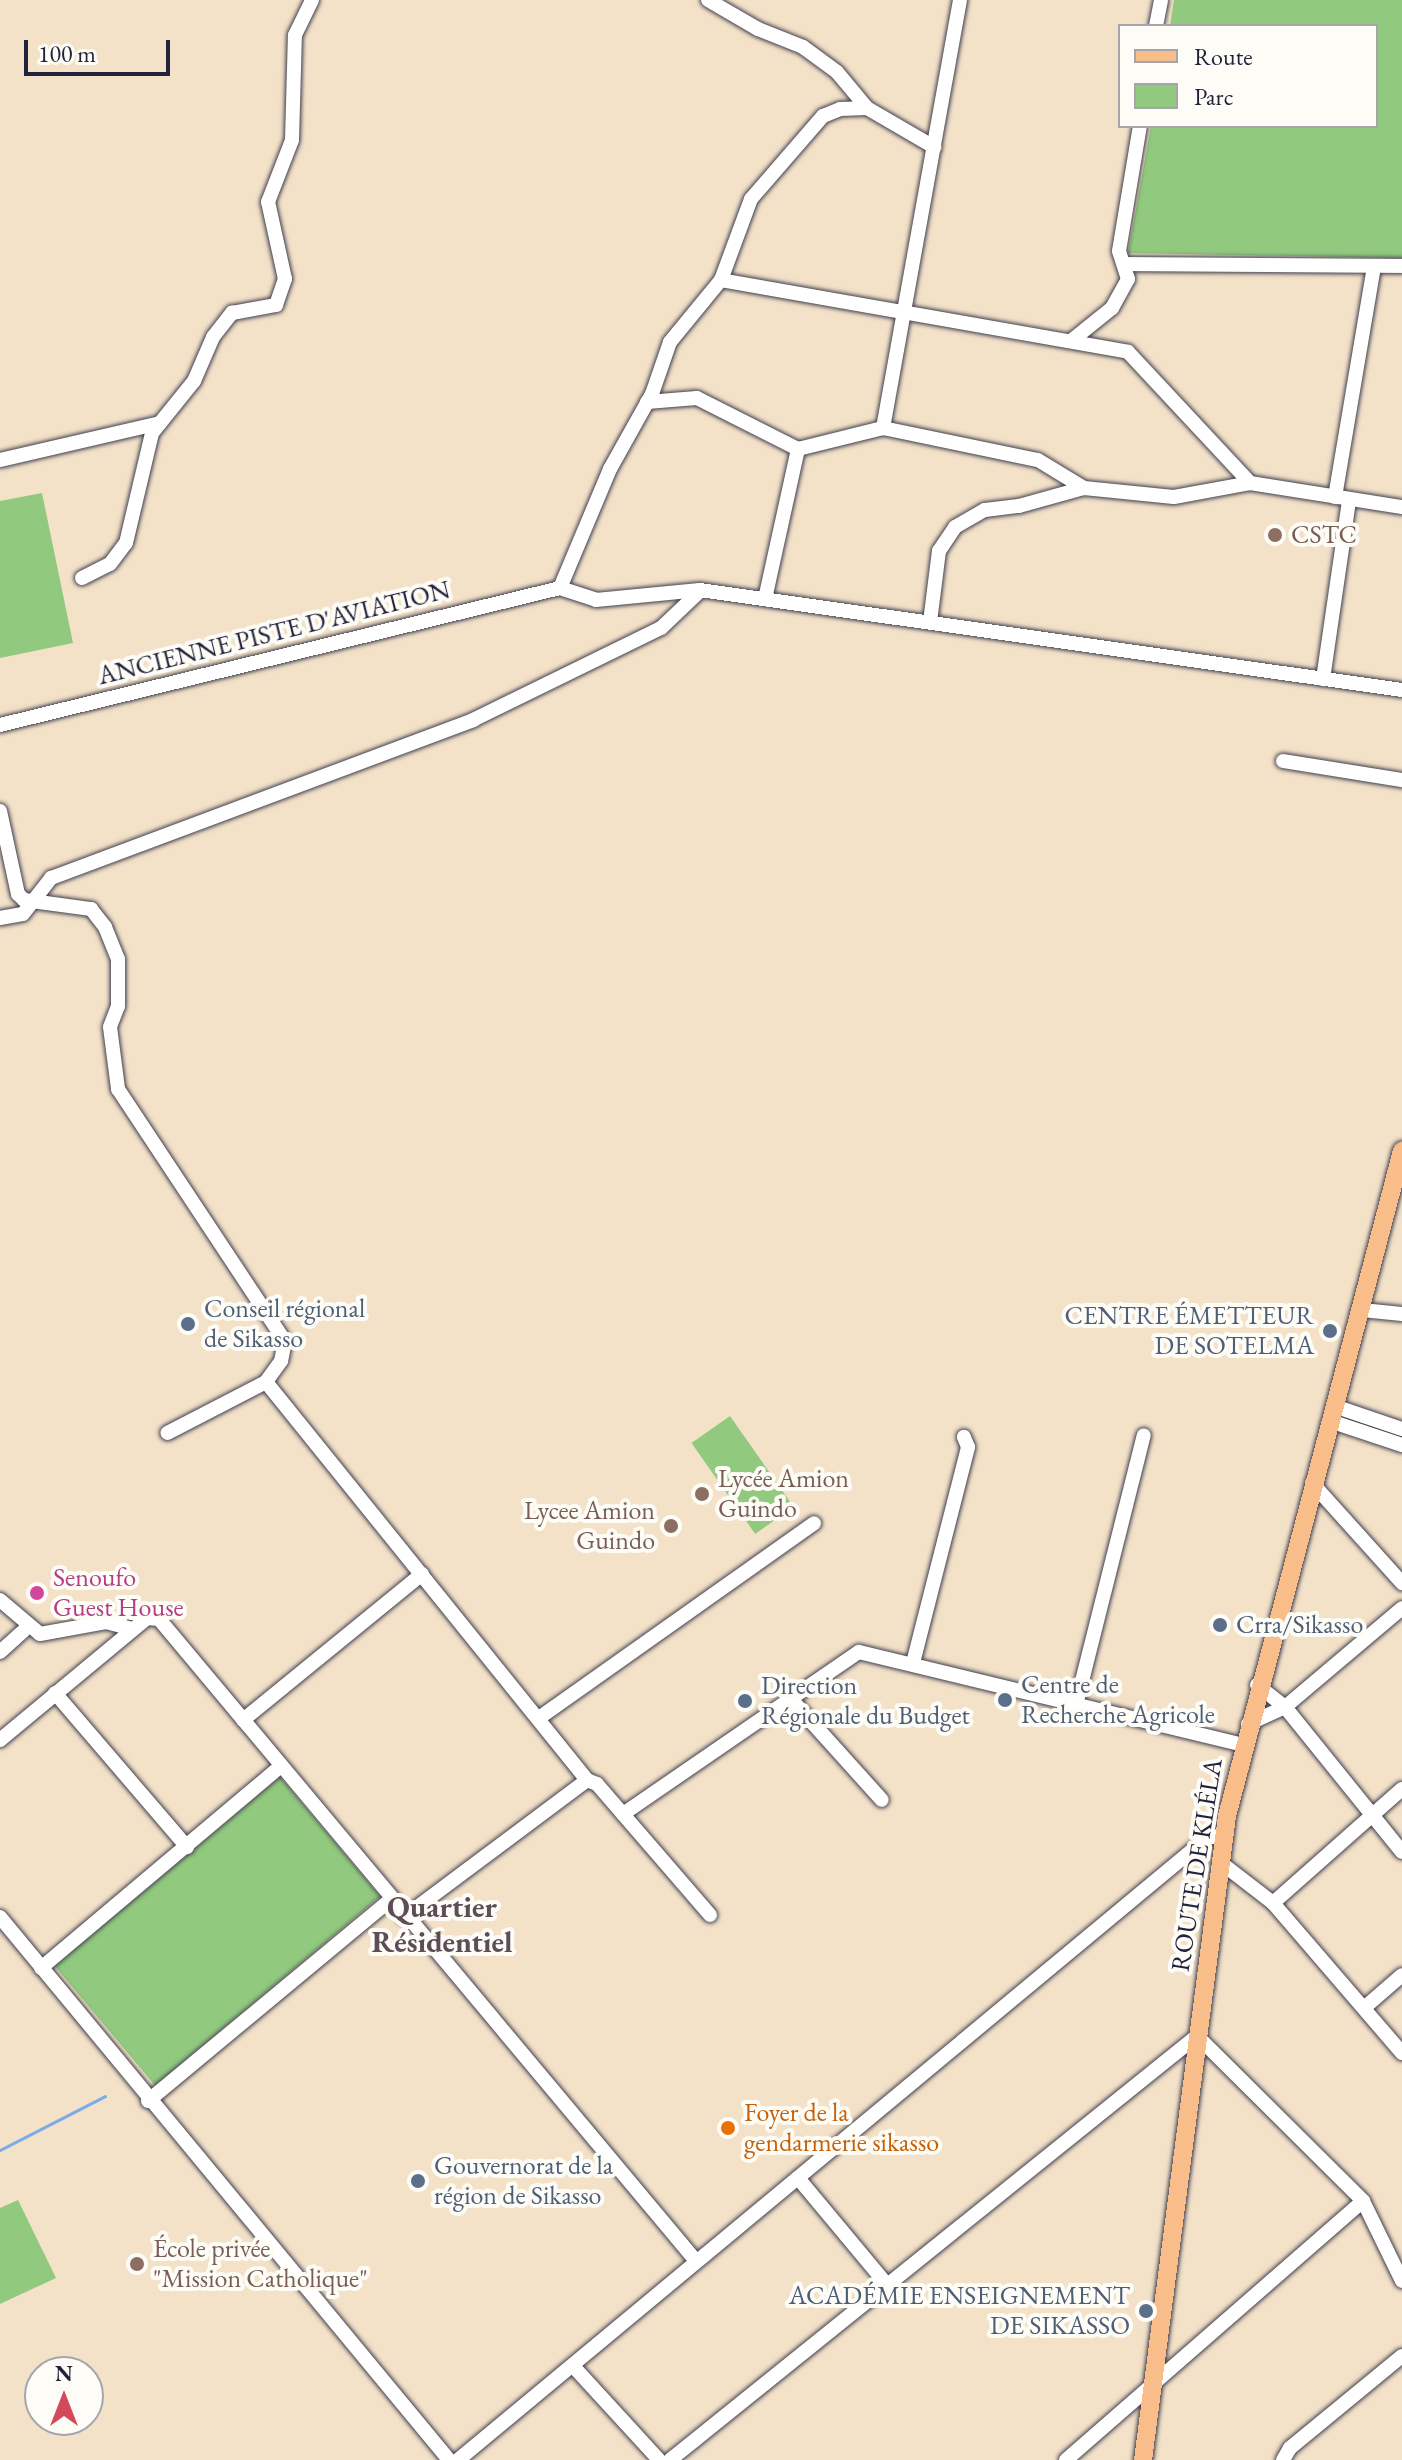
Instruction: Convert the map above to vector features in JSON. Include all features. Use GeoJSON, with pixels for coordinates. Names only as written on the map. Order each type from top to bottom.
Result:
{"type":"FeatureCollection","features":[{"type":"Feature","properties":{"kind":"main road","name":"ROUTE DE KLÉLA"},"geometry":{"type":"LineString","coordinates":[[1143,2460],[1224,1835],[1257,1685],[1362,1310],[1402,1151]]}},
{"type":"Feature","properties":{"kind":"street"},"geometry":{"type":"LineString","coordinates":[[82,578],[110,564],[126,543],[141,472],[160,423],[194,381],[213,337],[232,313],[276,305],[285,279],[268,202],[292,140],[295,35],[312,0]]}},
{"type":"Feature","properties":{"kind":"street"},"geometry":{"type":"LineString","coordinates":[[708,0],[758,29],[803,47],[837,72],[867,108],[934,147]]}},
{"type":"Feature","properties":{"kind":"street"},"geometry":{"type":"LineString","coordinates":[[883,428],[960,0]]}},
{"type":"Feature","properties":{"kind":"street"},"geometry":{"type":"LineString","coordinates":[[1156,24],[1161,0]]}},
{"type":"Feature","properties":{"kind":"street"},"geometry":{"type":"LineString","coordinates":[[867,108],[840,109],[823,116],[779,162],[751,199],[721,280],[670,342],[647,402],[610,469],[560,588],[596,600],[700,590],[1402,690]]}},
{"type":"Feature","properties":{"kind":"street"},"geometry":{"type":"LineString","coordinates":[[1071,341],[1112,308],[1128,279],[1119,251],[1140,128]]}},
{"type":"Feature","properties":{"kind":"street"},"geometry":{"type":"LineString","coordinates":[[1125,264],[1402,266]]}},
{"type":"Feature","properties":{"kind":"street"},"geometry":{"type":"LineString","coordinates":[[1323,679],[1342,499],[1374,266]]}},
{"type":"Feature","properties":{"kind":"street"},"geometry":{"type":"LineString","coordinates":[[721,280],[1128,352],[1147,366],[1250,483]]}},
{"type":"Feature","properties":{"kind":"street"},"geometry":{"type":"LineString","coordinates":[[647,402],[697,398],[798,449],[883,428],[1038,460],[1084,488]]}},
{"type":"Feature","properties":{"kind":"street"},"geometry":{"type":"LineString","coordinates":[[0,460],[160,423]]}},
{"type":"Feature","properties":{"kind":"street"},"geometry":{"type":"LineString","coordinates":[[765,599],[798,449]]}},
{"type":"Feature","properties":{"kind":"street"},"geometry":{"type":"LineString","coordinates":[[930,622],[939,551],[955,527],[985,510],[1019,506],[1084,488],[1174,497],[1250,483],[1402,507]]}},
{"type":"Feature","properties":{"kind":"street","name":"ANCIENNE PISTE D'AVIATION"},"geometry":{"type":"LineString","coordinates":[[0,725],[560,588]]}},
{"type":"Feature","properties":{"kind":"street"},"geometry":{"type":"LineString","coordinates":[[0,918],[23,914],[51,878],[473,720],[661,628],[700,590]]}},
{"type":"Feature","properties":{"kind":"street"},"geometry":{"type":"LineString","coordinates":[[1283,761],[1402,780]]}},
{"type":"Feature","properties":{"kind":"street"},"geometry":{"type":"LineString","coordinates":[[0,811],[18,894],[35,901],[91,909],[105,927],[118,959],[118,1006],[110,1027],[118,1089],[281,1329],[285,1351],[266,1382],[167,1433]]}},
{"type":"Feature","properties":{"kind":"street"},"geometry":{"type":"LineString","coordinates":[[1362,1310],[1402,1314]]}},
{"type":"Feature","properties":{"kind":"street"},"geometry":{"type":"LineString","coordinates":[[266,1382],[587,1780],[597,1784],[710,1915]]}},
{"type":"Feature","properties":{"kind":"street"},"geometry":{"type":"LineString","coordinates":[[1332,1413],[1402,1429]]}},
{"type":"Feature","properties":{"kind":"street"},"geometry":{"type":"LineString","coordinates":[[1332,1413],[1402,1445]]}},
{"type":"Feature","properties":{"kind":"street"},"geometry":{"type":"LineString","coordinates":[[1076,1705],[1144,1435]]}},
{"type":"Feature","properties":{"kind":"street"},"geometry":{"type":"LineString","coordinates":[[913,1663],[968,1447],[964,1437]]}},
{"type":"Feature","properties":{"kind":"street"},"geometry":{"type":"LineString","coordinates":[[1312,1483],[1402,1583]]}},
{"type":"Feature","properties":{"kind":"street"},"geometry":{"type":"LineString","coordinates":[[539,1718],[814,1523]]}},
{"type":"Feature","properties":{"kind":"street"},"geometry":{"type":"LineString","coordinates":[[243,1720],[422,1574]]}},
{"type":"Feature","properties":{"kind":"street"},"geometry":{"type":"LineString","coordinates":[[0,1600],[29,1626],[50,1634],[106,1622],[133,1629]]}},
{"type":"Feature","properties":{"kind":"street"},"geometry":{"type":"LineString","coordinates":[[1248,1724],[1285,1707],[1402,1608]]}},
{"type":"Feature","properties":{"kind":"street"},"geometry":{"type":"LineString","coordinates":[[0,1740],[133,1629],[151,1617],[163,1621],[404,1917],[696,2261]]}},
{"type":"Feature","properties":{"kind":"street"},"geometry":{"type":"LineString","coordinates":[[0,1652],[29,1626]]}},
{"type":"Feature","properties":{"kind":"street"},"geometry":{"type":"LineString","coordinates":[[623,1814],[859,1652],[1243,1745]]}},
{"type":"Feature","properties":{"kind":"street"},"geometry":{"type":"LineString","coordinates":[[1257,1685],[1285,1707],[1402,1852]]}},
{"type":"Feature","properties":{"kind":"street"},"geometry":{"type":"LineString","coordinates":[[55,1693],[187,1847]]}},
{"type":"Feature","properties":{"kind":"street"},"geometry":{"type":"LineString","coordinates":[[790,1698],[882,1800]]}},
{"type":"Feature","properties":{"kind":"street"},"geometry":{"type":"LineString","coordinates":[[41,1968],[281,1766]]}},
{"type":"Feature","properties":{"kind":"street"},"geometry":{"type":"LineString","coordinates":[[404,1917],[587,1780]]}},
{"type":"Feature","properties":{"kind":"street"},"geometry":{"type":"LineString","coordinates":[[1273,1903],[1402,1789]]}},
{"type":"Feature","properties":{"kind":"street"},"geometry":{"type":"LineString","coordinates":[[458,2460],[1207,1838],[1224,1835]]}},
{"type":"Feature","properties":{"kind":"street"},"geometry":{"type":"LineString","coordinates":[[1220,1862],[1273,1903],[1402,2053]]}},
{"type":"Feature","properties":{"kind":"street"},"geometry":{"type":"LineString","coordinates":[[148,2101],[390,1900]]}},
{"type":"Feature","properties":{"kind":"street"},"geometry":{"type":"LineString","coordinates":[[0,1917],[148,2101],[449,2460]]}},
{"type":"Feature","properties":{"kind":"street"},"geometry":{"type":"LineString","coordinates":[[1364,2008],[1402,1975]]}},
{"type":"Feature","properties":{"kind":"street"},"geometry":{"type":"LineString","coordinates":[[670,2460],[1197,2036],[1363,2201],[1402,2281]]}},
{"type":"Feature","properties":{"kind":"street"},"geometry":{"type":"LineString","coordinates":[[798,2178],[887,2285]]}},
{"type":"Feature","properties":{"kind":"street"},"geometry":{"type":"LineString","coordinates":[[1066,2460],[1363,2201]]}},
{"type":"Feature","properties":{"kind":"street"},"geometry":{"type":"LineString","coordinates":[[1283,2460],[1290,2448],[1402,2356]]}},
{"type":"Feature","properties":{"kind":"street"},"geometry":{"type":"LineString","coordinates":[[573,2366],[659,2460]]}},
{"type":"Feature","properties":{"kind":"green space"},"geometry":{"type":"Polygon","coordinates":[[[1174,0],[1402,0],[1402,258],[1128,253],[1151,128],[1378,128],[1378,24],[1170,24],[1174,0]]]}},
{"type":"Feature","properties":{"kind":"green space"},"geometry":{"type":"Polygon","coordinates":[[[42,493],[73,643],[0,658],[0,501],[42,493]]]}},
{"type":"Feature","properties":{"kind":"green space"},"geometry":{"type":"Polygon","coordinates":[[[730,1416],[794,1507],[755,1534],[691,1443],[730,1416]]]}},
{"type":"Feature","properties":{"kind":"green space"},"geometry":{"type":"Polygon","coordinates":[[[280,1777],[380,1897],[155,2085],[55,1966],[280,1777]]]}},
{"type":"Feature","properties":{"kind":"green space"},"geometry":{"type":"Polygon","coordinates":[[[18,2200],[56,2278],[0,2304],[0,2208],[18,2200]]]}},
{"type":"Feature","properties":{"kind":"waterway"},"geometry":{"type":"LineString","coordinates":[[0,2150],[105,2096]]}},
{"type":"Feature","properties":{"kind":"place","name":"CSTC"},"geometry":{"type":"Point","coordinates":[1275,535]}},
{"type":"Feature","properties":{"kind":"place","name":"Conseil régional de Sikasso"},"geometry":{"type":"Point","coordinates":[188,1324]}},
{"type":"Feature","properties":{"kind":"place","name":"CENTRE ÉMETTEUR DE SOTELMA"},"geometry":{"type":"Point","coordinates":[1330,1331]}},
{"type":"Feature","properties":{"kind":"place","name":"Lycée Amion Guindo"},"geometry":{"type":"Point","coordinates":[702,1494]}},
{"type":"Feature","properties":{"kind":"place","name":"Lycee Amion Guindo"},"geometry":{"type":"Point","coordinates":[671,1526]}},
{"type":"Feature","properties":{"kind":"place","name":"Senoufo Guest House"},"geometry":{"type":"Point","coordinates":[37,1593]}},
{"type":"Feature","properties":{"kind":"place","name":"Crra/Sikasso"},"geometry":{"type":"Point","coordinates":[1220,1625]}},
{"type":"Feature","properties":{"kind":"place","name":"Centre de Recherche Agricole"},"geometry":{"type":"Point","coordinates":[1005,1700]}},
{"type":"Feature","properties":{"kind":"place","name":"Direction Régionale du Budget"},"geometry":{"type":"Point","coordinates":[745,1701]}},
{"type":"Feature","properties":{"kind":"place","name":"Foyer de la gendarmerie sikasso"},"geometry":{"type":"Point","coordinates":[728,2128]}},
{"type":"Feature","properties":{"kind":"place","name":"Gouvernorat de la région de Sikasso"},"geometry":{"type":"Point","coordinates":[418,2181]}},
{"type":"Feature","properties":{"kind":"place","name":"École privée \"Mission Catholique\""},"geometry":{"type":"Point","coordinates":[137,2264]}},
{"type":"Feature","properties":{"kind":"place","name":"ACADÉMIE ENSEIGNEMENT DE SIKASSO"},"geometry":{"type":"Point","coordinates":[1146,2311]}},
{"type":"Feature","properties":{"kind":"district","name":"Quartier Résidentiel"},"geometry":{"type":"Point","coordinates":[442,1924]}}]}
